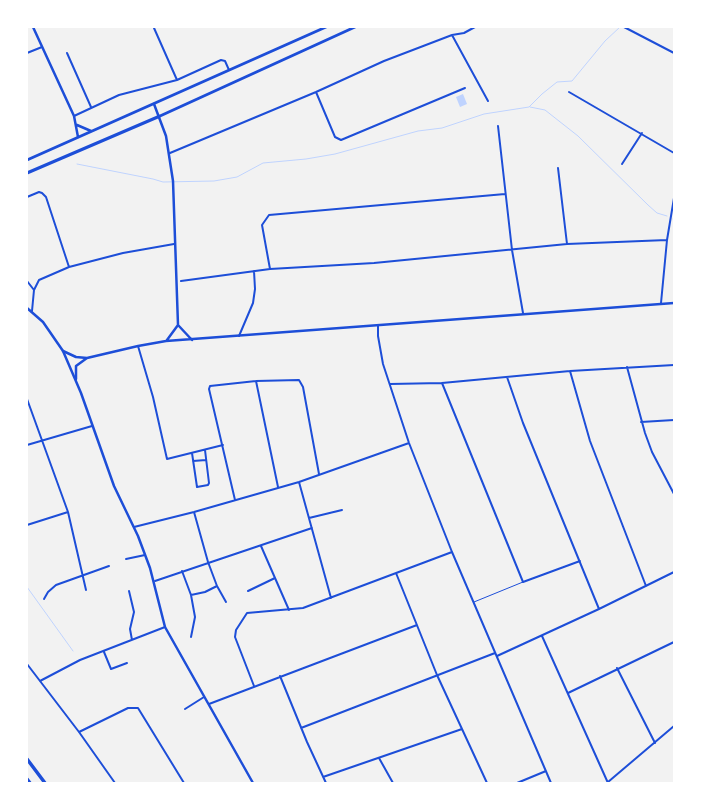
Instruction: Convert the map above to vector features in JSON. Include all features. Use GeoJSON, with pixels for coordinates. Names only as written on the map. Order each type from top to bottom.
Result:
{"type":"FeatureCollection","features":[{"type":"Feature","properties":{"kind":"highway"},"geometry":{"type":"LineString","coordinates":[[27,160],[326,27]]}},
{"type":"Feature","properties":{"kind":"highway"},"geometry":{"type":"LineString","coordinates":[[27,173],[160,116],[355,27]]}},
{"type":"Feature","properties":{"kind":"highway"},"geometry":{"type":"LineString","coordinates":[[27,759],[45,783]]}},
{"type":"Feature","properties":{"kind":"highway"},"geometry":{"type":"LineString","coordinates":[[27,779],[30,783]]}},
{"type":"Feature","properties":{"kind":"street"},"geometry":{"type":"LineString","coordinates":[[33,27],[74,116],[77,124],[78,137]]}},
{"type":"Feature","properties":{"kind":"street"},"geometry":{"type":"LineString","coordinates":[[170,153],[316,92],[384,61],[452,35],[464,33],[475,27]]}},
{"type":"Feature","properties":{"kind":"street"},"geometry":{"type":"LineString","coordinates":[[624,27],[674,53]]}},
{"type":"Feature","properties":{"kind":"street"},"geometry":{"type":"LineString","coordinates":[[154,28],[177,80]]}},
{"type":"Feature","properties":{"kind":"street"},"geometry":{"type":"LineString","coordinates":[[452,35],[488,101]]}},
{"type":"Feature","properties":{"kind":"street"},"geometry":{"type":"LineString","coordinates":[[27,53],[42,47]]}},
{"type":"Feature","properties":{"kind":"street"},"geometry":{"type":"LineString","coordinates":[[67,53],[91,107]]}},
{"type":"Feature","properties":{"kind":"street"},"geometry":{"type":"LineString","coordinates":[[74,116],[91,107],[129,92],[144,90],[177,80],[221,60],[225,61],[229,70]]}},
{"type":"Feature","properties":{"kind":"street"},"geometry":{"type":"LineString","coordinates":[[316,92],[335,137],[341,140],[465,88]]}},
{"type":"Feature","properties":{"kind":"street"},"geometry":{"type":"LineString","coordinates":[[569,92],[642,133],[674,153]]}},
{"type":"Feature","properties":{"kind":"street"},"geometry":{"type":"LineString","coordinates":[[154,104],[160,116],[170,153],[173,181],[178,325],[166,341]]}},
{"type":"Feature","properties":{"kind":"street"},"geometry":{"type":"LineString","coordinates":[[77,124],[91,131]]}},
{"type":"Feature","properties":{"kind":"street"},"geometry":{"type":"LineString","coordinates":[[498,126],[512,250],[523,313]]}},
{"type":"Feature","properties":{"kind":"street"},"geometry":{"type":"LineString","coordinates":[[622,164],[642,133]]}},
{"type":"Feature","properties":{"kind":"street"},"geometry":{"type":"LineString","coordinates":[[558,168],[567,244]]}},
{"type":"Feature","properties":{"kind":"street"},"geometry":{"type":"LineString","coordinates":[[27,197],[39,192],[46,197],[69,267]]}},
{"type":"Feature","properties":{"kind":"street"},"geometry":{"type":"LineString","coordinates":[[270,269],[262,225],[269,215],[505,194]]}},
{"type":"Feature","properties":{"kind":"street"},"geometry":{"type":"LineString","coordinates":[[661,303],[667,240],[674,198]]}},
{"type":"Feature","properties":{"kind":"street"},"geometry":{"type":"LineString","coordinates":[[180,281],[270,269],[374,263],[567,244],[667,240]]}},
{"type":"Feature","properties":{"kind":"street"},"geometry":{"type":"LineString","coordinates":[[32,311],[34,290],[38,280],[69,267],[122,253],[174,244]]}},
{"type":"Feature","properties":{"kind":"street"},"geometry":{"type":"LineString","coordinates":[[239,336],[253,303],[255,289],[254,271]]}},
{"type":"Feature","properties":{"kind":"street"},"geometry":{"type":"LineString","coordinates":[[27,281],[34,290]]}},
{"type":"Feature","properties":{"kind":"street"},"geometry":{"type":"LineString","coordinates":[[63,351],[76,357],[87,358],[166,341],[523,313],[674,303]]}},
{"type":"Feature","properties":{"kind":"street"},"geometry":{"type":"LineString","coordinates":[[27,308],[44,322],[63,351],[76,380],[114,486],[134,527],[155,581],[160,612],[166,627],[253,783]]}},
{"type":"Feature","properties":{"kind":"street"},"geometry":{"type":"LineString","coordinates":[[178,325],[192,340]]}},
{"type":"Feature","properties":{"kind":"street"},"geometry":{"type":"LineString","coordinates":[[378,325],[378,336],[383,364],[410,443],[452,552],[551,783]]}},
{"type":"Feature","properties":{"kind":"street"},"geometry":{"type":"LineString","coordinates":[[138,346],[153,397],[167,458],[223,445]]}},
{"type":"Feature","properties":{"kind":"street"},"geometry":{"type":"LineString","coordinates":[[76,380],[76,366],[87,358]]}},
{"type":"Feature","properties":{"kind":"street"},"geometry":{"type":"LineString","coordinates":[[390,384],[442,383],[570,371],[674,365]]}},
{"type":"Feature","properties":{"kind":"street"},"geometry":{"type":"LineString","coordinates":[[627,367],[641,422],[652,452],[674,494]]}},
{"type":"Feature","properties":{"kind":"street"},"geometry":{"type":"LineString","coordinates":[[570,371],[590,441],[646,586]]}},
{"type":"Feature","properties":{"kind":"street"},"geometry":{"type":"LineString","coordinates":[[507,377],[523,423],[599,609]]}},
{"type":"Feature","properties":{"kind":"street"},"geometry":{"type":"LineString","coordinates":[[235,500],[209,387],[256,381],[299,380],[301,383],[319,474]]}},
{"type":"Feature","properties":{"kind":"street"},"geometry":{"type":"LineString","coordinates":[[256,381],[278,488]]}},
{"type":"Feature","properties":{"kind":"street"},"geometry":{"type":"LineString","coordinates":[[442,383],[484,490],[523,582],[580,561]]}},
{"type":"Feature","properties":{"kind":"street"},"geometry":{"type":"LineString","coordinates":[[27,400],[68,512],[86,590]]}},
{"type":"Feature","properties":{"kind":"street"},"geometry":{"type":"LineString","coordinates":[[641,422],[674,420]]}},
{"type":"Feature","properties":{"kind":"street"},"geometry":{"type":"LineString","coordinates":[[27,445],[92,426]]}},
{"type":"Feature","properties":{"kind":"street"},"geometry":{"type":"LineString","coordinates":[[134,527],[194,512],[299,482],[410,443]]}},
{"type":"Feature","properties":{"kind":"street"},"geometry":{"type":"LineString","coordinates":[[192,453],[197,487],[208,485],[205,450]]}},
{"type":"Feature","properties":{"kind":"street"},"geometry":{"type":"LineString","coordinates":[[193,462],[206,460]]}},
{"type":"Feature","properties":{"kind":"street"},"geometry":{"type":"LineString","coordinates":[[299,482],[331,598]]}},
{"type":"Feature","properties":{"kind":"street"},"geometry":{"type":"LineString","coordinates":[[309,518],[342,510]]}},
{"type":"Feature","properties":{"kind":"street"},"geometry":{"type":"LineString","coordinates":[[27,525],[68,512]]}},
{"type":"Feature","properties":{"kind":"street"},"geometry":{"type":"LineString","coordinates":[[194,512],[208,562],[217,586],[226,602]]}},
{"type":"Feature","properties":{"kind":"street"},"geometry":{"type":"LineString","coordinates":[[155,581],[312,528]]}},
{"type":"Feature","properties":{"kind":"street"},"geometry":{"type":"LineString","coordinates":[[262,546],[289,610]]}},
{"type":"Feature","properties":{"kind":"street"},"geometry":{"type":"LineString","coordinates":[[254,686],[235,637],[236,630],[247,613],[303,608],[452,552]]}},
{"type":"Feature","properties":{"kind":"street"},"geometry":{"type":"LineString","coordinates":[[126,559],[145,555]]}},
{"type":"Feature","properties":{"kind":"street"},"geometry":{"type":"LineString","coordinates":[[44,599],[48,592],[56,585],[109,566]]}},
{"type":"Feature","properties":{"kind":"street"},"geometry":{"type":"LineString","coordinates":[[182,571],[191,595],[195,617],[191,637]]}},
{"type":"Feature","properties":{"kind":"street"},"geometry":{"type":"LineString","coordinates":[[497,656],[599,609],[674,572]]}},
{"type":"Feature","properties":{"kind":"street"},"geometry":{"type":"LineString","coordinates":[[396,573],[437,675],[487,783]]}},
{"type":"Feature","properties":{"kind":"street"},"geometry":{"type":"LineString","coordinates":[[248,591],[276,578]]}},
{"type":"Feature","properties":{"kind":"street"},"geometry":{"type":"LineString","coordinates":[[191,595],[205,592],[217,586]]}},
{"type":"Feature","properties":{"kind":"street"},"geometry":{"type":"LineString","coordinates":[[129,590],[134,612],[130,629],[132,640]]}},
{"type":"Feature","properties":{"kind":"street"},"geometry":{"type":"LineString","coordinates":[[208,704],[417,624]]}},
{"type":"Feature","properties":{"kind":"street"},"geometry":{"type":"LineString","coordinates":[[40,681],[80,660],[166,627]]}},
{"type":"Feature","properties":{"kind":"street"},"geometry":{"type":"LineString","coordinates":[[542,636],[608,783],[655,744],[674,726]]}},
{"type":"Feature","properties":{"kind":"street"},"geometry":{"type":"LineString","coordinates":[[568,693],[617,668],[674,642]]}},
{"type":"Feature","properties":{"kind":"street"},"geometry":{"type":"LineString","coordinates":[[104,652],[111,669],[127,663]]}},
{"type":"Feature","properties":{"kind":"street"},"geometry":{"type":"LineString","coordinates":[[301,728],[495,653]]}},
{"type":"Feature","properties":{"kind":"street"},"geometry":{"type":"LineString","coordinates":[[27,664],[79,732],[115,783]]}},
{"type":"Feature","properties":{"kind":"street"},"geometry":{"type":"LineString","coordinates":[[617,668],[655,744]]}},
{"type":"Feature","properties":{"kind":"street"},"geometry":{"type":"LineString","coordinates":[[280,676],[301,728],[326,783]]}},
{"type":"Feature","properties":{"kind":"street"},"geometry":{"type":"LineString","coordinates":[[185,709],[204,697]]}},
{"type":"Feature","properties":{"kind":"street"},"geometry":{"type":"LineString","coordinates":[[79,732],[128,708],[138,708],[184,783]]}},
{"type":"Feature","properties":{"kind":"street"},"geometry":{"type":"LineString","coordinates":[[323,777],[462,729]]}},
{"type":"Feature","properties":{"kind":"street"},"geometry":{"type":"LineString","coordinates":[[379,757],[393,783]]}},
{"type":"Feature","properties":{"kind":"street"},"geometry":{"type":"LineString","coordinates":[[517,783],[546,771]]}},
{"type":"Feature","properties":{"kind":"lane"},"geometry":{"type":"LineString","coordinates":[[474,603],[523,582]]}},
{"type":"Feature","properties":{"kind":"water"},"geometry":{"type":"Polygon","coordinates":[[[463,94],[467,104],[460,107],[456,97],[463,94]]]}},
{"type":"Feature","properties":{"kind":"waterway"},"geometry":{"type":"LineString","coordinates":[[77,164],[163,182],[214,181],[237,177],[263,163],[306,159],[335,154],[418,131],[442,128],[484,114],[529,107],[557,82],[572,81],[605,41],[620,27]]}},
{"type":"Feature","properties":{"kind":"waterway"},"geometry":{"type":"LineString","coordinates":[[530,107],[545,110],[578,136],[648,205],[657,213],[667,216]]}},
{"type":"Feature","properties":{"kind":"waterway"},"geometry":{"type":"LineString","coordinates":[[27,587],[73,651]]}}]}
